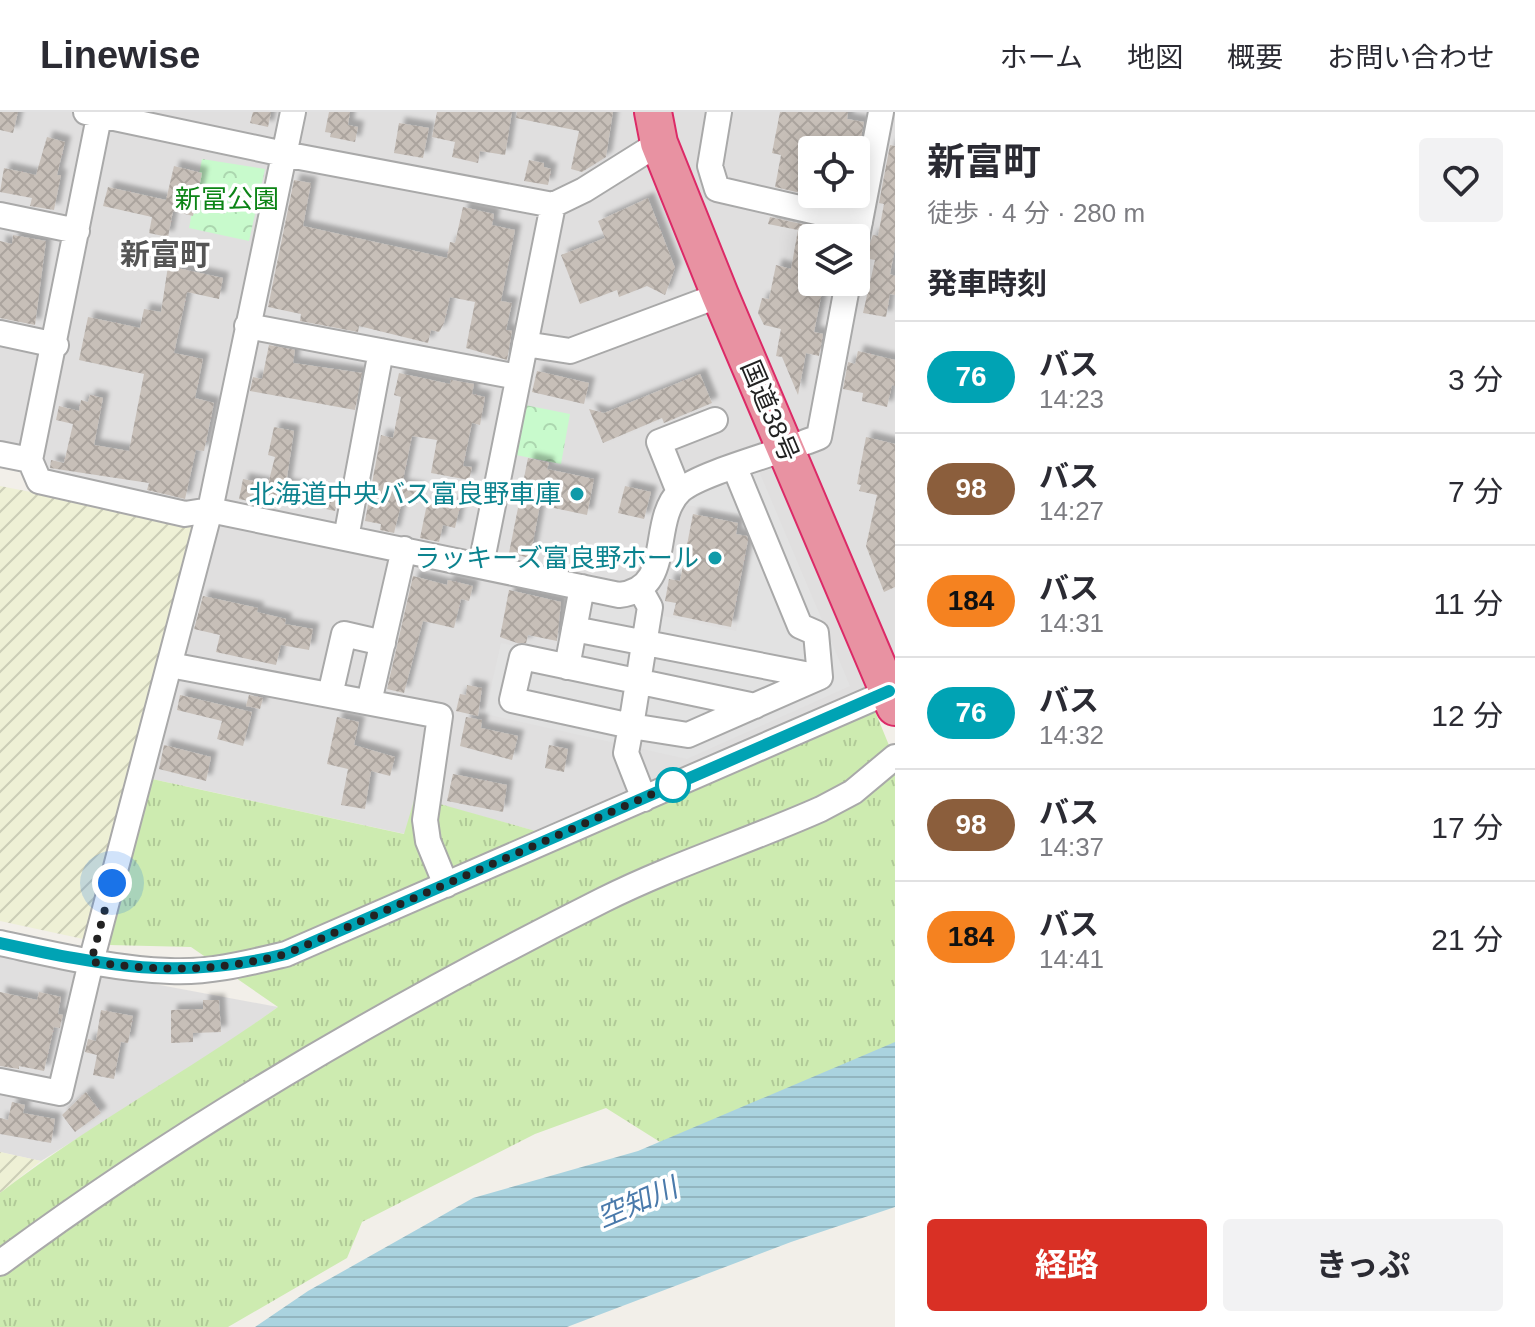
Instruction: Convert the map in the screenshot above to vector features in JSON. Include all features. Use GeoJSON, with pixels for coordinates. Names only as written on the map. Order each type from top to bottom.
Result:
{"type":"FeatureCollection","features":[{"type":"Feature","properties":{"kind":"highway","name":"国道38号"},"geometry":{"type":"LineString","coordinates":[[656,128],[720,295],[893,696]]}},
{"type":"Feature","properties":{"kind":"street"},"geometry":{"type":"LineString","coordinates":[[0,1081],[60,1093],[91,962],[210,510],[293,112]]}},
{"type":"Feature","properties":{"kind":"street"},"geometry":{"type":"LineString","coordinates":[[719,112],[710,166],[717,189],[832,224]]}},
{"type":"Feature","properties":{"kind":"street"},"geometry":{"type":"LineString","coordinates":[[860,224],[881,112]]}},
{"type":"Feature","properties":{"kind":"street"},"geometry":{"type":"LineString","coordinates":[[656,128],[584,190],[553,205],[284,154],[95,113],[56,345],[30,460],[39,481],[185,514],[210,510],[619,595],[640,589],[654,573],[668,512],[679,492],[698,480],[819,437],[845,296]]}},
{"type":"Feature","properties":{"kind":"street"},"geometry":{"type":"LineString","coordinates":[[679,191],[713,177]]}},
{"type":"Feature","properties":{"kind":"street"},"geometry":{"type":"LineString","coordinates":[[481,565],[553,205]]}},
{"type":"Feature","properties":{"kind":"street"},"geometry":{"type":"LineString","coordinates":[[0,215],[77,231]]}},
{"type":"Feature","properties":{"kind":"street"},"geometry":{"type":"LineString","coordinates":[[525,344],[570,351],[720,295]]}},
{"type":"Feature","properties":{"kind":"street"},"geometry":{"type":"LineString","coordinates":[[247,326],[518,377]]}},
{"type":"Feature","properties":{"kind":"street"},"geometry":{"type":"LineString","coordinates":[[0,333],[56,345]]}},
{"type":"Feature","properties":{"kind":"street"},"geometry":{"type":"LineString","coordinates":[[346,538],[381,351]]}},
{"type":"Feature","properties":{"kind":"street"},"geometry":{"type":"LineString","coordinates":[[679,492],[659,442],[715,420]]}},
{"type":"Feature","properties":{"kind":"street"},"geometry":{"type":"LineString","coordinates":[[0,454],[30,460]]}},
{"type":"Feature","properties":{"kind":"street"},"geometry":{"type":"LineString","coordinates":[[735,468],[800,626],[816,633],[820,677]]}},
{"type":"Feature","properties":{"kind":"street"},"geometry":{"type":"LineString","coordinates":[[369,702],[404,549]]}},
{"type":"Feature","properties":{"kind":"street"},"geometry":{"type":"LineString","coordinates":[[567,667],[582,587]]}},
{"type":"Feature","properties":{"kind":"street"},"geometry":{"type":"LineString","coordinates":[[640,589],[650,607],[626,753],[644,799]]}},
{"type":"Feature","properties":{"kind":"street"},"geometry":{"type":"LineString","coordinates":[[574,629],[820,677]]}},
{"type":"Feature","properties":{"kind":"street"},"geometry":{"type":"LineString","coordinates":[[330,695],[344,634],[383,643]]}},
{"type":"Feature","properties":{"kind":"street"},"geometry":{"type":"LineString","coordinates":[[755,706],[522,657],[512,700],[688,735],[755,706],[820,677]]}},
{"type":"Feature","properties":{"kind":"street"},"geometry":{"type":"LineString","coordinates":[[170,665],[440,716],[425,820],[428,841],[446,885]]}},
{"type":"Feature","properties":{"kind":"street"},"geometry":{"type":"LineString","coordinates":[[0,943],[91,962],[172,971],[237,966],[286,954],[644,799],[893,696]]}},
{"type":"Feature","properties":{"kind":"street"},"geometry":{"type":"LineString","coordinates":[[0,1263],[199,1129],[481,960],[618,893],[821,809],[853,792],[895,757]]}},
{"type":"Feature","properties":{"kind":"shaded area"},"geometry":{"type":"Polygon","coordinates":[[[0,112],[895,112],[895,689],[557,837],[415,798],[405,834],[152,779],[226,501],[183,509],[44,480],[42,455],[0,446],[0,112]]]}},
{"type":"Feature","properties":{"kind":"shaded area"},"geometry":{"type":"Polygon","coordinates":[[[758,469],[850,686],[687,759],[485,714],[501,643],[562,655],[572,597],[736,631],[754,540],[742,514],[686,505],[689,497],[758,469]]]}},
{"type":"Feature","properties":{"kind":"shaded area"},"geometry":{"type":"Polygon","coordinates":[[[0,955],[278,1007],[211,1055],[41,1161],[0,1152],[0,955]]]}},
{"type":"Feature","properties":{"kind":"green space","name":"新冨公園"},"geometry":{"type":"Polygon","coordinates":[[[202,159],[265,169],[249,241],[189,228],[202,159]]]}},
{"type":"Feature","properties":{"kind":"green space"},"geometry":{"type":"Polygon","coordinates":[[[525,405],[570,414],[561,464],[516,455],[525,405]]]}},
{"type":"Feature","properties":{"kind":"green space"},"geometry":{"type":"Polygon","coordinates":[[[0,486],[195,524],[88,940],[0,921],[0,486]]]}},
{"type":"Feature","properties":{"kind":"green space"},"geometry":{"type":"Polygon","coordinates":[[[870,699],[895,760],[895,1051],[668,1147],[606,1108],[535,1134],[362,1222],[347,1258],[228,1327],[0,1327],[0,1193],[68,1144],[278,1007],[191,947],[109,945],[152,779],[404,834],[415,797],[557,837],[870,699]]]}},
{"type":"Feature","properties":{"kind":"green space"},"geometry":{"type":"Polygon","coordinates":[[[0,1152],[41,1161],[0,1193],[0,1152]]]}},
{"type":"Feature","properties":{"kind":"water","name":"空知川"},"geometry":{"type":"Polygon","coordinates":[[[895,1042],[895,1207],[791,1242],[567,1327],[255,1327],[308,1291],[473,1198],[638,1151],[895,1042]]]}},
{"type":"Feature","properties":{"kind":"building"},"geometry":{"type":"Polygon","coordinates":[[[0,112],[18,112],[13,133],[0,130],[0,112]]]}},
{"type":"Feature","properties":{"kind":"building"},"geometry":{"type":"Polygon","coordinates":[[[253,112],[271,112],[268,127],[250,123],[253,112]]]}},
{"type":"Feature","properties":{"kind":"building"},"geometry":{"type":"Polygon","coordinates":[[[329,112],[350,112],[348,125],[358,127],[355,142],[330,137],[331,133],[325,132],[329,112]]]}},
{"type":"Feature","properties":{"kind":"building"},"geometry":{"type":"Polygon","coordinates":[[[437,112],[512,112],[505,155],[480,151],[478,163],[452,157],[455,142],[432,137],[437,112]]]}},
{"type":"Feature","properties":{"kind":"building"},"geometry":{"type":"Polygon","coordinates":[[[517,112],[613,112],[606,157],[582,172],[571,169],[579,131],[516,118],[517,112]]]}},
{"type":"Feature","properties":{"kind":"building"},"geometry":{"type":"Polygon","coordinates":[[[780,112],[848,112],[847,119],[864,122],[861,136],[798,136],[798,192],[775,187],[781,155],[772,153],[780,112]]]}},
{"type":"Feature","properties":{"kind":"building"},"geometry":{"type":"Polygon","coordinates":[[[399,123],[429,128],[423,158],[394,153],[399,123]]]}},
{"type":"Feature","properties":{"kind":"building"},"geometry":{"type":"Polygon","coordinates":[[[47,137],[65,142],[57,175],[61,175],[54,210],[30,206],[32,198],[0,192],[4,168],[36,175],[47,137]]]}},
{"type":"Feature","properties":{"kind":"building"},"geometry":{"type":"Polygon","coordinates":[[[890,145],[895,146],[895,248],[890,274],[895,276],[895,295],[890,294],[886,317],[863,313],[867,296],[870,296],[875,260],[870,259],[870,243],[873,235],[878,236],[884,204],[879,203],[890,145]]]}},
{"type":"Feature","properties":{"kind":"building"},"geometry":{"type":"Polygon","coordinates":[[[529,160],[544,163],[544,167],[551,169],[548,185],[524,181],[529,160]]]}},
{"type":"Feature","properties":{"kind":"building"},"geometry":{"type":"Polygon","coordinates":[[[174,166],[202,173],[193,216],[173,211],[168,237],[149,233],[152,217],[103,206],[108,187],[166,200],[174,166]]]}},
{"type":"Feature","properties":{"kind":"building"},"geometry":{"type":"Polygon","coordinates":[[[294,180],[311,183],[303,226],[447,258],[450,242],[455,243],[463,207],[494,214],[492,225],[515,230],[501,301],[512,303],[506,330],[512,331],[507,360],[466,348],[475,302],[450,297],[444,323],[439,332],[431,330],[428,343],[359,326],[358,332],[300,321],[301,314],[268,307],[294,180]]]}},
{"type":"Feature","properties":{"kind":"building"},"geometry":{"type":"Polygon","coordinates":[[[648,198],[675,268],[665,295],[647,286],[619,297],[617,290],[580,304],[561,255],[605,238],[598,221],[648,198]]]}},
{"type":"Feature","properties":{"kind":"building"},"geometry":{"type":"Polygon","coordinates":[[[770,217],[802,224],[798,224],[798,230],[768,224],[770,217]]]}},
{"type":"Feature","properties":{"kind":"building"},"geometry":{"type":"Polygon","coordinates":[[[798,230],[798,296],[821,296],[814,332],[823,334],[819,356],[806,353],[798,395],[782,357],[776,356],[781,329],[764,325],[758,313],[762,298],[769,299],[776,265],[791,269],[798,230]]]}},
{"type":"Feature","properties":{"kind":"building"},"geometry":{"type":"Polygon","coordinates":[[[13,235],[46,241],[35,325],[0,318],[0,241],[12,244],[13,235]]]}},
{"type":"Feature","properties":{"kind":"building"},"geometry":{"type":"Polygon","coordinates":[[[168,266],[223,278],[219,299],[187,292],[174,353],[203,359],[195,398],[214,403],[204,451],[196,450],[185,499],[147,490],[149,483],[50,468],[51,460],[64,463],[73,424],[56,420],[59,406],[79,411],[81,400],[88,402],[90,395],[103,398],[94,445],[129,451],[144,374],[79,360],[88,317],[140,328],[144,309],[161,312],[168,266]]]}},
{"type":"Feature","properties":{"kind":"building"},"geometry":{"type":"Polygon","coordinates":[[[269,345],[295,350],[293,363],[362,373],[355,410],[250,391],[253,377],[262,379],[269,345]]]}},
{"type":"Feature","properties":{"kind":"building"},"geometry":{"type":"Polygon","coordinates":[[[858,351],[895,360],[895,386],[892,385],[887,407],[862,401],[863,393],[843,389],[848,362],[855,364],[858,351]]]}},
{"type":"Feature","properties":{"kind":"building"},"geometry":{"type":"Polygon","coordinates":[[[537,371],[589,383],[584,404],[532,392],[537,371]]]}},
{"type":"Feature","properties":{"kind":"building"},"geometry":{"type":"Polygon","coordinates":[[[399,373],[450,384],[451,380],[474,384],[472,394],[485,397],[480,425],[472,423],[463,466],[472,467],[469,480],[431,473],[437,440],[412,436],[402,485],[420,488],[417,504],[402,501],[394,533],[380,530],[381,524],[365,521],[381,435],[393,438],[401,397],[394,395],[399,373]]]}},
{"type":"Feature","properties":{"kind":"building"},"geometry":{"type":"Polygon","coordinates":[[[700,374],[712,403],[664,423],[662,418],[603,443],[589,409],[604,413],[700,374]]]}},
{"type":"Feature","properties":{"kind":"building"},"geometry":{"type":"Polygon","coordinates":[[[274,427],[294,431],[286,484],[339,496],[335,511],[270,497],[268,505],[239,499],[243,479],[268,484],[275,457],[268,455],[274,427]]]}},
{"type":"Feature","properties":{"kind":"building"},"geometry":{"type":"Polygon","coordinates":[[[866,437],[895,444],[895,587],[884,592],[866,546],[877,495],[859,491],[861,485],[857,484],[866,437]]]}},
{"type":"Feature","properties":{"kind":"building"},"geometry":{"type":"Polygon","coordinates":[[[528,458],[549,463],[547,469],[594,479],[587,515],[540,505],[530,558],[509,553],[528,458]]]}},
{"type":"Feature","properties":{"kind":"building"},"geometry":{"type":"Polygon","coordinates":[[[625,486],[651,492],[644,519],[618,513],[625,486]]]}},
{"type":"Feature","properties":{"kind":"building"},"geometry":{"type":"Polygon","coordinates":[[[428,499],[460,506],[455,528],[443,525],[439,542],[420,538],[428,499]]]}},
{"type":"Feature","properties":{"kind":"building","name":"ラッキーズ富良野ホール"},"geometry":{"type":"Polygon","coordinates":[[[693,514],[738,523],[736,534],[747,536],[731,627],[673,615],[676,603],[665,601],[669,579],[680,581],[693,514]]]}},
{"type":"Feature","properties":{"kind":"building"},"geometry":{"type":"Polygon","coordinates":[[[413,576],[447,585],[448,580],[473,586],[469,601],[461,599],[454,628],[423,621],[404,693],[387,689],[413,576]]]}},
{"type":"Feature","properties":{"kind":"building"},"geometry":{"type":"Polygon","coordinates":[[[509,590],[561,602],[557,641],[528,635],[526,643],[517,643],[500,637],[509,590]]]}},
{"type":"Feature","properties":{"kind":"building"},"geometry":{"type":"Polygon","coordinates":[[[203,596],[258,608],[257,612],[286,619],[285,624],[313,629],[309,650],[281,645],[276,665],[216,652],[220,635],[194,629],[203,596]]]}},
{"type":"Feature","properties":{"kind":"building"},"geometry":{"type":"Polygon","coordinates":[[[467,685],[482,688],[478,716],[456,711],[460,694],[466,695],[467,685]]]}},
{"type":"Feature","properties":{"kind":"building"},"geometry":{"type":"Polygon","coordinates":[[[180,695],[252,712],[243,746],[217,739],[222,721],[177,710],[180,695]]]}},
{"type":"Feature","properties":{"kind":"building"},"geometry":{"type":"Polygon","coordinates":[[[249,695],[263,698],[260,709],[246,706],[249,695]]]}},
{"type":"Feature","properties":{"kind":"building"},"geometry":{"type":"Polygon","coordinates":[[[337,717],[359,722],[354,745],[395,757],[390,776],[371,771],[365,809],[341,805],[348,769],[327,764],[337,717]]]}},
{"type":"Feature","properties":{"kind":"building"},"geometry":{"type":"Polygon","coordinates":[[[466,717],[482,720],[481,728],[518,736],[512,760],[460,746],[466,717]]]}},
{"type":"Feature","properties":{"kind":"building"},"geometry":{"type":"Polygon","coordinates":[[[164,745],[211,757],[206,781],[159,769],[164,745]]]}},
{"type":"Feature","properties":{"kind":"building"},"geometry":{"type":"Polygon","coordinates":[[[549,745],[568,749],[564,772],[545,768],[549,745]]]}},
{"type":"Feature","properties":{"kind":"building"},"geometry":{"type":"Polygon","coordinates":[[[453,774],[507,785],[503,812],[447,801],[453,774]]]}},
{"type":"Feature","properties":{"kind":"building"},"geometry":{"type":"Polygon","coordinates":[[[0,992],[37,1000],[39,992],[61,997],[58,1014],[63,1015],[60,1028],[54,1027],[44,1071],[0,1066],[0,992]]]}},
{"type":"Feature","properties":{"kind":"building"},"geometry":{"type":"Polygon","coordinates":[[[203,1000],[219,1000],[221,1032],[193,1033],[193,1042],[171,1043],[171,1010],[203,1009],[203,1000]]]}},
{"type":"Feature","properties":{"kind":"building"},"geometry":{"type":"Polygon","coordinates":[[[101,1010],[133,1016],[128,1043],[121,1042],[114,1079],[93,1075],[97,1055],[85,1052],[88,1039],[96,1041],[101,1010]]]}},
{"type":"Feature","properties":{"kind":"building"},"geometry":{"type":"Polygon","coordinates":[[[86,1092],[101,1113],[75,1132],[62,1115],[86,1092]]]}},
{"type":"Feature","properties":{"kind":"building"},"geometry":{"type":"Polygon","coordinates":[[[12,1102],[25,1105],[23,1113],[55,1119],[51,1143],[0,1134],[0,1118],[8,1120],[12,1102]]]}},
{"type":"Feature","properties":{"kind":"bus line","name":"76"},"geometry":{"type":"LineString","coordinates":[[0,943],[91,962],[172,971],[237,966],[286,954],[889,691]]}},
{"type":"Feature","properties":{"kind":"place","name":"北海道中央バス富良野車庫"},"geometry":{"type":"Point","coordinates":[577,494]}},
{"type":"Feature","properties":{"kind":"place","name":"ラッキーズ富良野ホール"},"geometry":{"type":"Point","coordinates":[715,558]}},
{"type":"Feature","properties":{"kind":"district","name":"新富町"},"geometry":{"type":"Point","coordinates":[165,255]}},
{"type":"Feature","properties":{"kind":"route"},"geometry":{"type":"LineString","coordinates":[[112,883],[91,962],[172,971],[237,966],[286,954],[673,785]]}}]}
